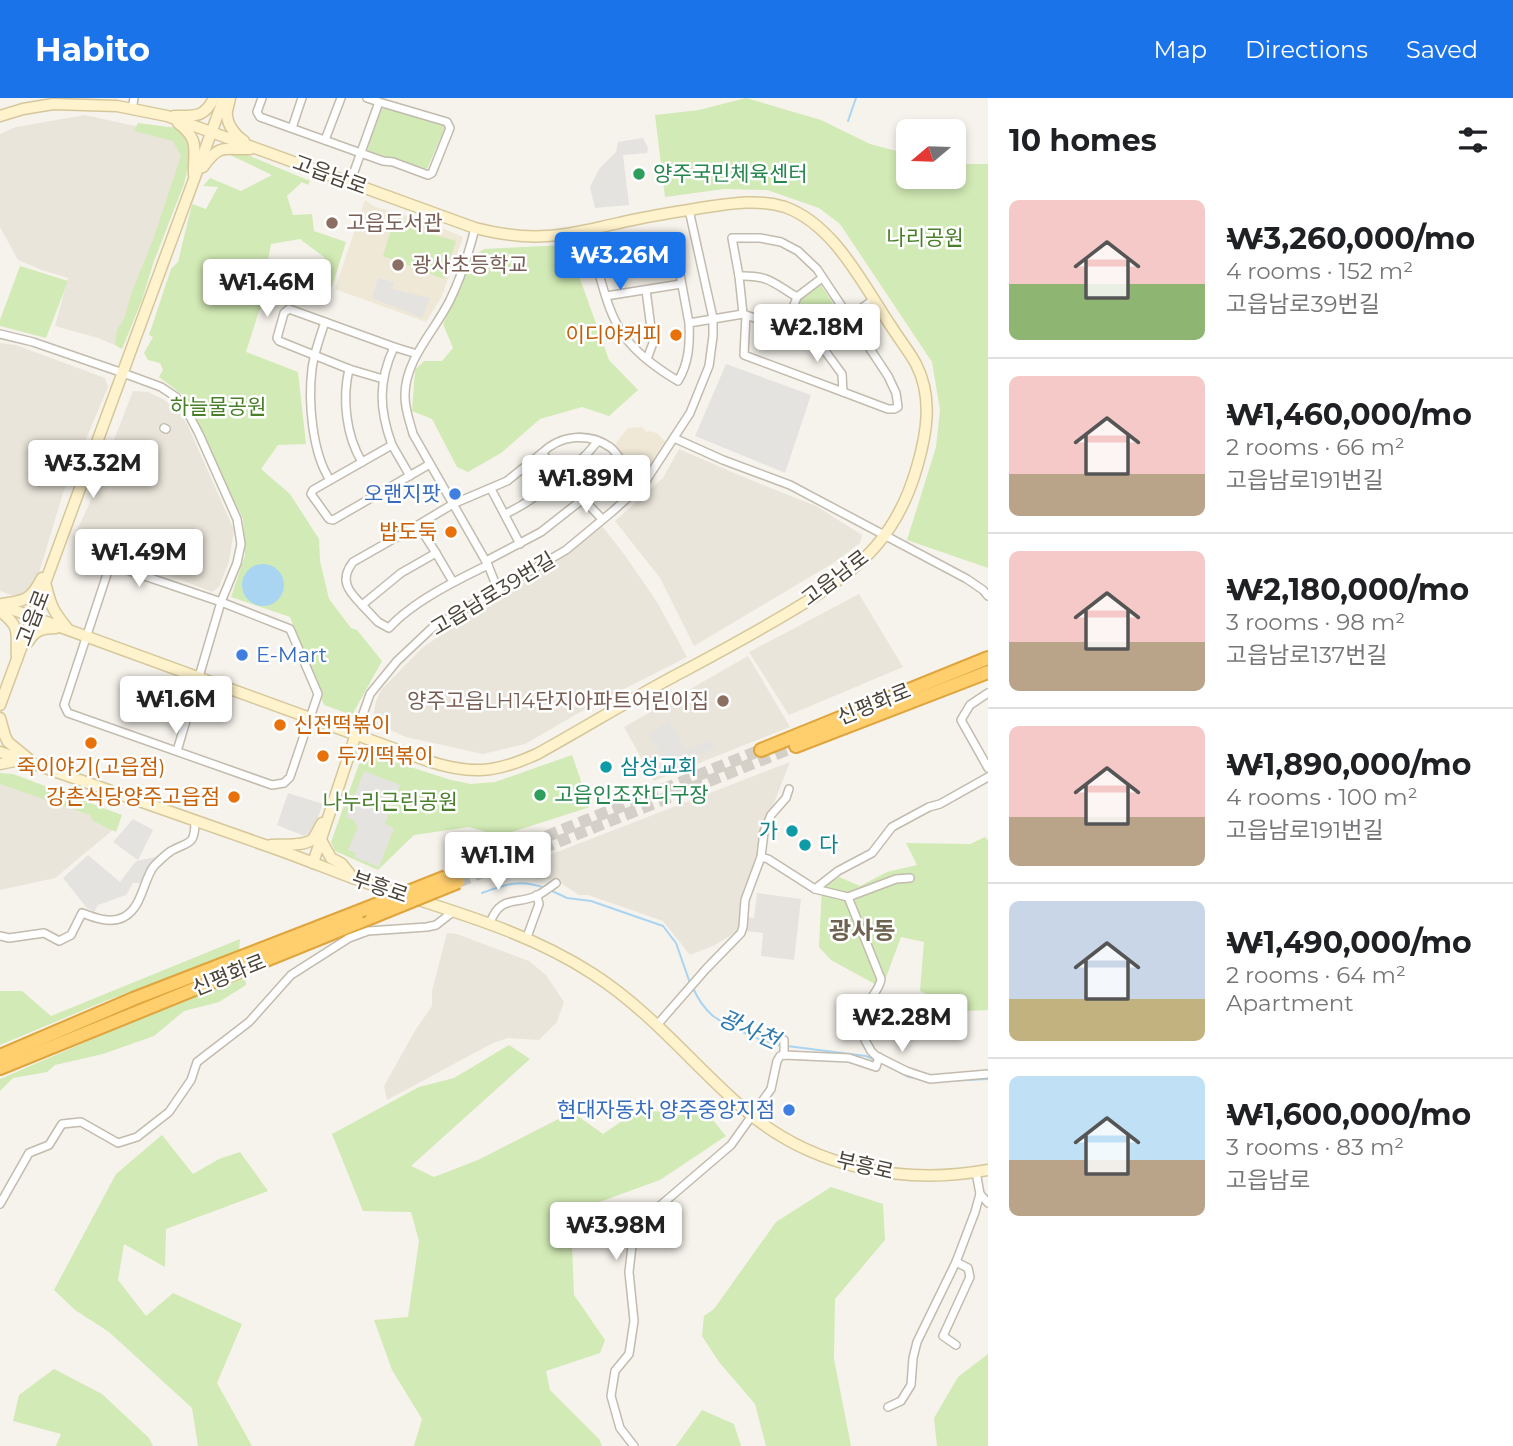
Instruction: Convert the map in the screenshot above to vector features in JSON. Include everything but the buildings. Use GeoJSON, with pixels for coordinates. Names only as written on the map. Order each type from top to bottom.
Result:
{"type":"FeatureCollection","features":[{"type":"Feature","properties":{"kind":"highway","name":"신평화로"},"geometry":{"type":"LineString","coordinates":[[796,746],[969,672],[988,658]]}},
{"type":"Feature","properties":{"kind":"highway","name":"신평화로"},"geometry":{"type":"LineString","coordinates":[[761,750],[969,672],[988,672]]}},
{"type":"Feature","properties":{"kind":"highway","name":"신평화로"},"geometry":{"type":"LineString","coordinates":[[0,1068],[452,880]]}},
{"type":"Feature","properties":{"kind":"highway","name":"신평화로"},"geometry":{"type":"LineString","coordinates":[[0,1056],[133,999],[366,914]]}},
{"type":"Feature","properties":{"kind":"street"},"geometry":{"type":"LineString","coordinates":[[167,116],[199,115],[207,110],[214,98]]}},
{"type":"Feature","properties":{"kind":"street","name":"고읍로"},"geometry":{"type":"LineString","coordinates":[[0,705],[224,98]]}},
{"type":"Feature","properties":{"kind":"street"},"geometry":{"type":"LineString","coordinates":[[230,98],[226,116],[232,128],[238,137],[257,148]]}},
{"type":"Feature","properties":{"kind":"street"},"geometry":{"type":"LineString","coordinates":[[262,98],[257,112],[260,117],[360,153],[428,175],[432,173],[450,128],[447,122],[367,98]]}},
{"type":"Feature","properties":{"kind":"street"},"geometry":{"type":"LineString","coordinates":[[292,128],[302,98]]}},
{"type":"Feature","properties":{"kind":"street"},"geometry":{"type":"LineString","coordinates":[[325,140],[341,98]]}},
{"type":"Feature","properties":{"kind":"street"},"geometry":{"type":"LineString","coordinates":[[350,183],[379,102]]}},
{"type":"Feature","properties":{"kind":"street"},"geometry":{"type":"LineString","coordinates":[[0,116],[53,104],[133,104],[167,116],[192,136],[195,148],[195,179]]}},
{"type":"Feature","properties":{"kind":"street","name":"고읍남로"},"geometry":{"type":"LineString","coordinates":[[87,636],[452,768],[483,771],[518,763],[780,619],[849,572],[884,536],[903,505],[914,480],[925,438],[927,400],[916,365],[838,247],[802,215],[768,203],[744,202],[548,236],[508,236],[475,228],[167,116]]}},
{"type":"Feature","properties":{"kind":"street"},"geometry":{"type":"LineString","coordinates":[[195,179],[208,160],[223,148],[257,148]]}},
{"type":"Feature","properties":{"kind":"street","name":"고읍남로39번길"},"geometry":{"type":"LineString","coordinates":[[356,734],[370,694],[397,661],[432,628],[566,550],[645,482],[690,413],[709,366],[713,318],[689,210]]}},
{"type":"Feature","properties":{"kind":"street"},"geometry":{"type":"LineString","coordinates":[[475,228],[468,259],[450,299],[413,362],[405,396],[413,435],[487,563],[498,590]]}},
{"type":"Feature","properties":{"kind":"street"},"geometry":{"type":"LineString","coordinates":[[732,238],[760,238],[781,242],[798,251],[817,269],[888,376],[896,393],[898,407],[894,410],[888,409],[744,355],[744,314],[738,276],[732,238]]}},
{"type":"Feature","properties":{"kind":"street"},"geometry":{"type":"LineString","coordinates":[[673,246],[689,323],[690,343],[678,381],[647,359],[623,336],[606,296],[596,261],[673,246]]}},
{"type":"Feature","properties":{"kind":"street"},"geometry":{"type":"LineString","coordinates":[[738,276],[754,275],[769,279],[797,297]]}},
{"type":"Feature","properties":{"kind":"street"},"geometry":{"type":"LineString","coordinates":[[785,329],[797,297],[822,278]]}},
{"type":"Feature","properties":{"kind":"street"},"geometry":{"type":"LineString","coordinates":[[606,296],[681,284]]}},
{"type":"Feature","properties":{"kind":"street"},"geometry":{"type":"LineString","coordinates":[[646,290],[653,344],[647,359]]}},
{"type":"Feature","properties":{"kind":"street"},"geometry":{"type":"LineString","coordinates":[[817,340],[873,300]]}},
{"type":"Feature","properties":{"kind":"street"},"geometry":{"type":"LineString","coordinates":[[383,379],[349,369],[279,341],[276,338],[284,313],[289,309],[417,355]]}},
{"type":"Feature","properties":{"kind":"street"},"geometry":{"type":"LineString","coordinates":[[689,323],[744,314],[817,340],[842,374],[843,392]]}},
{"type":"Feature","properties":{"kind":"street"},"geometry":{"type":"LineString","coordinates":[[325,322],[312,368],[311,415],[316,444],[330,480]]}},
{"type":"Feature","properties":{"kind":"street"},"geometry":{"type":"LineString","coordinates":[[0,334],[33,342],[123,373],[161,387],[176,397],[183,404],[199,433],[237,519],[241,544],[237,564],[221,603],[177,751]]}},
{"type":"Feature","properties":{"kind":"street"},"geometry":{"type":"LineString","coordinates":[[394,347],[383,379],[383,412],[392,445],[410,476]]}},
{"type":"Feature","properties":{"kind":"street"},"geometry":{"type":"LineString","coordinates":[[349,369],[346,410],[356,452],[362,462]]}},
{"type":"Feature","properties":{"kind":"street"},"geometry":{"type":"LineString","coordinates":[[583,436],[598,441],[611,448],[621,460],[583,499],[541,531],[414,607],[389,628],[378,622],[351,593],[347,585],[347,570],[353,562],[453,504],[491,489],[514,476],[555,443],[583,436]]}},
{"type":"Feature","properties":{"kind":"street"},"geometry":{"type":"LineString","coordinates":[[674,438],[790,485],[842,511],[967,579],[988,596]]}},
{"type":"Feature","properties":{"kind":"street"},"geometry":{"type":"LineString","coordinates":[[505,514],[524,505],[580,462],[598,441]]}},
{"type":"Feature","properties":{"kind":"street"},"geometry":{"type":"LineString","coordinates":[[392,445],[313,490],[311,494],[329,519],[333,520],[430,464]]}},
{"type":"Feature","properties":{"kind":"street"},"geometry":{"type":"LineString","coordinates":[[542,453],[602,519]]}},
{"type":"Feature","properties":{"kind":"street"},"geometry":{"type":"LineString","coordinates":[[491,489],[520,544]]}},
{"type":"Feature","properties":{"kind":"street"},"geometry":{"type":"LineString","coordinates":[[418,525],[453,582]]}},
{"type":"Feature","properties":{"kind":"street"},"geometry":{"type":"LineString","coordinates":[[362,606],[401,573],[436,553]]}},
{"type":"Feature","properties":{"kind":"street"},"geometry":{"type":"LineString","coordinates":[[115,566],[290,629],[318,694],[290,777],[284,783],[272,785],[68,713],[64,705],[87,636],[108,570],[115,566]]}},
{"type":"Feature","properties":{"kind":"street"},"geometry":{"type":"LineString","coordinates":[[0,604],[30,598],[46,572],[52,568]]}},
{"type":"Feature","properties":{"kind":"street"},"geometry":{"type":"LineString","coordinates":[[46,585],[50,605],[67,629]]}},
{"type":"Feature","properties":{"kind":"street"},"geometry":{"type":"LineString","coordinates":[[0,604],[87,636]]}},
{"type":"Feature","properties":{"kind":"street"},"geometry":{"type":"LineString","coordinates":[[0,611],[13,622],[18,631],[15,643],[16,664]]}},
{"type":"Feature","properties":{"kind":"street"},"geometry":{"type":"LineString","coordinates":[[16,664],[38,630],[67,629]]}},
{"type":"Feature","properties":{"kind":"street"},"geometry":{"type":"LineString","coordinates":[[988,693],[970,705],[961,720],[988,768]]}},
{"type":"Feature","properties":{"kind":"street"},"geometry":{"type":"LineString","coordinates":[[0,718],[8,742],[39,767]]}},
{"type":"Feature","properties":{"kind":"street"},"geometry":{"type":"LineString","coordinates":[[313,863],[356,734]]}},
{"type":"Feature","properties":{"kind":"street","name":"부흥로"},"geometry":{"type":"LineString","coordinates":[[0,752],[527,937],[592,973],[624,996],[752,1116],[820,1155],[891,1174],[918,1176],[988,1170]]}},
{"type":"Feature","properties":{"kind":"street"},"geometry":{"type":"LineString","coordinates":[[0,764],[22,760]]}},
{"type":"Feature","properties":{"kind":"street"},"geometry":{"type":"LineString","coordinates":[[815,889],[838,871],[872,853],[892,827],[988,777]]}},
{"type":"Feature","properties":{"kind":"street"},"geometry":{"type":"LineString","coordinates":[[657,1025],[741,933],[745,900],[761,856],[764,832],[774,810],[786,799],[789,789]]}},
{"type":"Feature","properties":{"kind":"street"},"geometry":{"type":"LineString","coordinates":[[265,845],[299,845],[309,842],[331,807]]}},
{"type":"Feature","properties":{"kind":"street"},"geometry":{"type":"LineString","coordinates":[[0,936],[9,938],[44,933],[59,941],[71,935],[82,914],[104,920],[127,916],[139,900],[150,870],[170,852],[186,846],[195,835],[195,821]]}},
{"type":"Feature","properties":{"kind":"street"},"geometry":{"type":"LineString","coordinates":[[321,840],[331,858],[342,864],[353,878]]}},
{"type":"Feature","properties":{"kind":"street"},"geometry":{"type":"LineString","coordinates":[[761,856],[815,889],[848,897],[899,878],[910,878]]}},
{"type":"Feature","properties":{"kind":"street"},"geometry":{"type":"LineString","coordinates":[[490,923],[494,911],[505,904],[537,895],[556,883]]}},
{"type":"Feature","properties":{"kind":"street"},"geometry":{"type":"LineString","coordinates":[[527,937],[539,904],[537,895]]}},
{"type":"Feature","properties":{"kind":"street"},"geometry":{"type":"LineString","coordinates":[[848,897],[881,979],[867,1007],[865,1040],[878,1062]]}},
{"type":"Feature","properties":{"kind":"street"},"geometry":{"type":"LineString","coordinates":[[0,1204],[29,1153],[48,1145],[62,1124],[81,1122],[118,1143],[137,1137],[169,1112],[191,1080],[197,1062],[250,1022],[290,975],[349,938],[368,931],[436,925],[454,911]]}},
{"type":"Feature","properties":{"kind":"street"},"geometry":{"type":"LineString","coordinates":[[784,1041],[784,1055]]}},
{"type":"Feature","properties":{"kind":"street"},"geometry":{"type":"LineString","coordinates":[[634,1446],[620,1428],[611,1396],[615,1371],[629,1354],[634,1321],[629,1272],[634,1228],[732,1145],[771,1089],[779,1056],[849,1058],[878,1062],[930,1079],[988,1074]]}},
{"type":"Feature","properties":{"kind":"street"},"geometry":{"type":"LineString","coordinates":[[888,1407],[901,1401],[911,1385],[912,1358],[917,1342],[956,1262],[975,1212],[984,1199],[976,1172]]}},
{"type":"Feature","properties":{"kind":"street"},"geometry":{"type":"LineString","coordinates":[[956,1262],[968,1268],[970,1276],[943,1336],[956,1345]]}},
{"type":"Feature","properties":{"kind":"shaded area"},"geometry":{"type":"Polygon","coordinates":[[[85,115],[176,135],[187,157],[115,345],[55,326],[68,278],[18,260],[0,227],[0,134],[16,127],[85,115]]]}},
{"type":"Feature","properties":{"kind":"shaded area"},"geometry":{"type":"Polygon","coordinates":[[[643,138],[648,148],[647,153],[623,155],[629,205],[595,208],[590,187],[599,169],[616,152],[618,142],[643,138]]]}},
{"type":"Feature","properties":{"kind":"shaded area","name":"광사초등학교"},"geometry":{"type":"Polygon","coordinates":[[[365,200],[375,207],[426,221],[463,237],[442,296],[426,322],[335,289],[365,200]]]}},
{"type":"Feature","properties":{"kind":"shaded area"},"geometry":{"type":"Polygon","coordinates":[[[378,278],[394,282],[392,289],[430,298],[422,318],[372,298],[378,278]]]}},
{"type":"Feature","properties":{"kind":"shaded area"},"geometry":{"type":"Polygon","coordinates":[[[0,343],[16,345],[105,378],[108,387],[63,493],[33,593],[23,599],[0,591],[0,343]]]}},
{"type":"Feature","properties":{"kind":"shaded area"},"geometry":{"type":"Polygon","coordinates":[[[726,364],[811,395],[785,473],[695,436],[726,364]]]}},
{"type":"Feature","properties":{"kind":"shaded area"},"geometry":{"type":"Polygon","coordinates":[[[133,391],[148,392],[163,399],[178,411],[187,424],[234,530],[229,561],[219,587],[212,592],[73,538],[88,507],[133,391]]]}},
{"type":"Feature","properties":{"kind":"shaded area"},"geometry":{"type":"Polygon","coordinates":[[[642,427],[647,432],[658,434],[666,442],[645,474],[615,448],[628,428],[642,427]]]}},
{"type":"Feature","properties":{"kind":"shaded area"},"geometry":{"type":"Polygon","coordinates":[[[679,449],[816,506],[862,535],[860,543],[835,562],[694,646],[660,578],[615,521],[663,478],[679,449]]]}},
{"type":"Feature","properties":{"kind":"shaded area"},"geometry":{"type":"Polygon","coordinates":[[[602,526],[657,602],[687,657],[589,707],[525,744],[483,754],[406,737],[372,722],[381,690],[422,648],[552,565],[602,526]]]}},
{"type":"Feature","properties":{"kind":"shaded area"},"geometry":{"type":"Polygon","coordinates":[[[859,594],[903,667],[789,715],[749,652],[859,594]]]}},
{"type":"Feature","properties":{"kind":"shaded area"},"geometry":{"type":"Polygon","coordinates":[[[748,656],[790,727],[654,781],[624,727],[748,656]]]}},
{"type":"Feature","properties":{"kind":"shaded area"},"geometry":{"type":"Polygon","coordinates":[[[669,721],[686,750],[710,740],[715,748],[668,768],[649,734],[669,721]]]}},
{"type":"Feature","properties":{"kind":"shaded area"},"geometry":{"type":"Polygon","coordinates":[[[790,762],[770,813],[762,826],[761,851],[744,887],[738,931],[715,945],[690,955],[663,921],[588,895],[579,895],[556,880],[531,878],[526,864],[790,762]]]}},
{"type":"Feature","properties":{"kind":"shaded area"},"geometry":{"type":"Polygon","coordinates":[[[364,771],[400,785],[385,824],[394,828],[379,867],[354,857],[356,853],[348,850],[358,826],[355,821],[346,817],[364,771]]]}},
{"type":"Feature","properties":{"kind":"shaded area"},"geometry":{"type":"Polygon","coordinates":[[[0,779],[120,824],[55,878],[0,890],[0,779]]]}},
{"type":"Feature","properties":{"kind":"shaded area"},"geometry":{"type":"Polygon","coordinates":[[[288,793],[323,804],[312,833],[304,836],[277,825],[288,793]]]}},
{"type":"Feature","properties":{"kind":"shaded area"},"geometry":{"type":"Polygon","coordinates":[[[133,819],[153,830],[138,860],[113,842],[133,819]]]}},
{"type":"Feature","properties":{"kind":"shaded area"},"geometry":{"type":"Polygon","coordinates":[[[88,855],[120,882],[136,861],[160,856],[142,883],[133,883],[126,895],[98,905],[94,912],[87,908],[63,878],[88,855]]]}},
{"type":"Feature","properties":{"kind":"shaded area"},"geometry":{"type":"Polygon","coordinates":[[[757,893],[801,899],[794,960],[761,956],[763,933],[746,931],[747,917],[754,918],[757,893]]]}},
{"type":"Feature","properties":{"kind":"shaded area"},"geometry":{"type":"Polygon","coordinates":[[[447,933],[457,934],[529,961],[546,975],[564,1002],[557,1022],[539,1040],[508,1038],[493,1043],[387,1100],[384,1086],[432,1006],[432,991],[447,933]]]}},
{"type":"Feature","properties":{"kind":"green space","name":"나리공원"},"geometry":{"type":"Polygon","coordinates":[[[746,98],[821,120],[870,144],[896,151],[896,189],[966,189],[966,164],[988,164],[988,568],[907,540],[936,447],[940,410],[932,362],[840,224],[819,208],[767,190],[724,189],[665,197],[655,115],[699,110],[746,98]]]}},
{"type":"Feature","properties":{"kind":"green space"},"geometry":{"type":"Polygon","coordinates":[[[385,108],[443,124],[445,128],[427,169],[367,151],[380,110],[385,108]]]}},
{"type":"Feature","properties":{"kind":"green space"},"geometry":{"type":"Polygon","coordinates":[[[138,123],[177,128],[189,144],[191,155],[184,184],[122,349],[115,345],[117,330],[124,319],[181,156],[173,141],[134,131],[138,123]]]}},
{"type":"Feature","properties":{"kind":"green space","name":"하늘물공원"},"geometry":{"type":"Polygon","coordinates":[[[238,151],[310,181],[308,185],[302,182],[287,196],[293,215],[312,214],[314,231],[346,242],[332,287],[325,284],[324,257],[300,239],[271,244],[268,269],[275,284],[259,311],[246,352],[298,372],[306,444],[278,445],[261,469],[290,494],[319,539],[320,561],[329,599],[351,628],[357,630],[382,661],[352,715],[324,705],[290,617],[231,597],[245,555],[243,519],[184,396],[159,377],[163,370],[160,363],[148,360],[144,353],[153,337],[149,335],[171,269],[178,262],[192,204],[206,209],[218,187],[203,186],[210,178],[241,191],[272,175],[226,153],[238,151]]]}},
{"type":"Feature","properties":{"kind":"green space"},"geometry":{"type":"Polygon","coordinates":[[[393,223],[456,241],[444,279],[383,256],[393,223]]]}},
{"type":"Feature","properties":{"kind":"green space"},"geometry":{"type":"Polygon","coordinates":[[[568,245],[609,360],[638,390],[609,416],[582,407],[540,419],[501,453],[468,472],[457,467],[432,419],[412,411],[415,370],[424,361],[442,361],[453,348],[443,324],[474,256],[484,249],[568,245]]]}},
{"type":"Feature","properties":{"kind":"green space"},"geometry":{"type":"Polygon","coordinates":[[[20,266],[68,281],[46,338],[0,326],[20,266]]]}},
{"type":"Feature","properties":{"kind":"green space"},"geometry":{"type":"Polygon","coordinates":[[[821,285],[843,319],[817,335],[791,326],[799,298],[821,285]]]}},
{"type":"Feature","properties":{"kind":"green space","name":"나누리근린공원"},"geometry":{"type":"Polygon","coordinates":[[[373,755],[471,784],[495,782],[572,755],[590,807],[499,836],[469,827],[414,835],[378,870],[335,851],[331,842],[359,764],[373,755]]]}},
{"type":"Feature","properties":{"kind":"green space"},"geometry":{"type":"Polygon","coordinates":[[[0,773],[13,774],[122,815],[116,832],[93,821],[90,815],[0,784],[0,773]]]}},
{"type":"Feature","properties":{"kind":"green space"},"geometry":{"type":"Polygon","coordinates":[[[985,837],[988,840],[988,1010],[966,1011],[920,991],[924,942],[901,937],[882,988],[831,960],[819,947],[822,888],[839,877],[860,886],[887,872],[917,865],[906,843],[970,844],[985,837]]]}},
{"type":"Feature","properties":{"kind":"green space"},"geometry":{"type":"Polygon","coordinates":[[[240,939],[239,951],[103,1002],[0,1045],[0,991],[22,991],[51,1016],[240,939]]]}},
{"type":"Feature","properties":{"kind":"green space"},"geometry":{"type":"Polygon","coordinates":[[[246,975],[246,985],[219,1002],[184,1011],[154,1036],[103,1054],[55,1065],[47,1072],[13,1078],[0,1091],[0,1079],[246,975]]]}},
{"type":"Feature","properties":{"kind":"green space"},"geometry":{"type":"Polygon","coordinates":[[[509,1045],[530,1059],[411,1166],[434,1177],[478,1160],[572,1112],[603,1134],[641,1108],[674,1115],[708,1114],[726,1136],[660,1180],[591,1205],[572,1245],[574,1295],[605,1340],[600,1353],[546,1371],[550,1390],[599,1439],[602,1446],[414,1446],[422,1419],[392,1370],[374,1320],[408,1317],[419,1241],[411,1212],[363,1211],[332,1134],[419,1087],[454,1078],[509,1045]]]}},
{"type":"Feature","properties":{"kind":"green space"},"geometry":{"type":"Polygon","coordinates":[[[162,1135],[193,1174],[219,1159],[240,1152],[268,1191],[166,1229],[165,1267],[124,1244],[118,1280],[146,1316],[173,1293],[242,1324],[217,1383],[252,1446],[198,1446],[192,1408],[109,1332],[75,1310],[54,1290],[116,1174],[162,1135]]]}},
{"type":"Feature","properties":{"kind":"green space"},"geometry":{"type":"Polygon","coordinates":[[[831,1187],[883,1204],[885,1240],[835,1299],[834,1359],[851,1446],[766,1446],[755,1404],[719,1362],[702,1336],[704,1316],[714,1309],[776,1222],[831,1187]]]}},
{"type":"Feature","properties":{"kind":"green space"},"geometry":{"type":"Polygon","coordinates":[[[988,1354],[988,1446],[937,1446],[934,1418],[958,1377],[988,1354]]]}},
{"type":"Feature","properties":{"kind":"green space"},"geometry":{"type":"Polygon","coordinates":[[[54,1369],[102,1394],[149,1438],[153,1446],[56,1446],[61,1434],[13,1421],[19,1395],[54,1369]]]}},
{"type":"Feature","properties":{"kind":"green space"},"geometry":{"type":"Polygon","coordinates":[[[702,1410],[734,1424],[741,1446],[676,1446],[702,1410]]]}},
{"type":"Feature","properties":{"kind":"water"},"geometry":{"type":"Polygon","coordinates":[[[263,564],[278,570],[284,585],[278,600],[263,606],[248,600],[242,585],[248,570],[263,564]]]}},
{"type":"Feature","properties":{"kind":"waterway"},"geometry":{"type":"LineString","coordinates":[[848,121],[856,98]]}},
{"type":"Feature","properties":{"kind":"waterway","name":"광사천"},"geometry":{"type":"LineString","coordinates":[[482,893],[513,884],[545,888]]}},
{"type":"Feature","properties":{"kind":"waterway","name":"광사천"},"geometry":{"type":"LineString","coordinates":[[550,890],[567,898],[591,901],[663,926],[676,943],[690,983]]}},
{"type":"Feature","properties":{"kind":"waterway","name":"광사천"},"geometry":{"type":"LineString","coordinates":[[693,988],[713,1016],[746,1034],[782,1046]]}},
{"type":"Feature","properties":{"kind":"waterway","name":"광사천"},"geometry":{"type":"LineString","coordinates":[[787,1046],[866,1056],[875,1060]]}},
{"type":"Feature","properties":{"kind":"waterway","name":"광사천"},"geometry":{"type":"LineString","coordinates":[[880,1062],[916,1078]]}},
{"type":"Feature","properties":{"kind":"waterway","name":"광사천"},"geometry":{"type":"LineString","coordinates":[[946,1081],[988,1079]]}},
{"type":"Feature","properties":{"kind":"tunnel"},"geometry":{"type":"LineString","coordinates":[[458,882],[796,746]]}},
{"type":"Feature","properties":{"kind":"tunnel"},"geometry":{"type":"LineString","coordinates":[[446,877],[761,750]]}},
{"type":"Feature","properties":{"kind":"place","name":"양주국민체육센터"},"geometry":{"type":"Point","coordinates":[639,174]}},
{"type":"Feature","properties":{"kind":"place","name":"고읍도서관"},"geometry":{"type":"Point","coordinates":[332,223]}},
{"type":"Feature","properties":{"kind":"place","name":"광사초등학교"},"geometry":{"type":"Point","coordinates":[398,265]}},
{"type":"Feature","properties":{"kind":"place","name":"이디야커피"},"geometry":{"type":"Point","coordinates":[676,335]}},
{"type":"Feature","properties":{"kind":"place","name":"오랜지팟"},"geometry":{"type":"Point","coordinates":[455,494]}},
{"type":"Feature","properties":{"kind":"place","name":"밥도둑"},"geometry":{"type":"Point","coordinates":[451,532]}},
{"type":"Feature","properties":{"kind":"place","name":"E-Mart"},"geometry":{"type":"Point","coordinates":[242,655]}},
{"type":"Feature","properties":{"kind":"place","name":"양주고읍LH14단지아파트어린이집"},"geometry":{"type":"Point","coordinates":[723,701]}},
{"type":"Feature","properties":{"kind":"place","name":"신전떡볶이"},"geometry":{"type":"Point","coordinates":[280,725]}},
{"type":"Feature","properties":{"kind":"place","name":"죽이야기(고읍점)"},"geometry":{"type":"Point","coordinates":[91,743]}},
{"type":"Feature","properties":{"kind":"place","name":"두끼떡볶이"},"geometry":{"type":"Point","coordinates":[323,756]}},
{"type":"Feature","properties":{"kind":"place","name":"삼성교회"},"geometry":{"type":"Point","coordinates":[606,767]}},
{"type":"Feature","properties":{"kind":"place","name":"고읍인조잔디구장"},"geometry":{"type":"Point","coordinates":[540,795]}},
{"type":"Feature","properties":{"kind":"place","name":"강촌식당양주고읍점"},"geometry":{"type":"Point","coordinates":[234,797]}},
{"type":"Feature","properties":{"kind":"place","name":"가"},"geometry":{"type":"Point","coordinates":[792,831]}},
{"type":"Feature","properties":{"kind":"place","name":"다"},"geometry":{"type":"Point","coordinates":[805,845]}},
{"type":"Feature","properties":{"kind":"place","name":"현대자동차 양주중앙지점"},"geometry":{"type":"Point","coordinates":[789,1110]}},
{"type":"Feature","properties":{"kind":"district","name":"광사동"},"geometry":{"type":"Point","coordinates":[862,931]}}]}
